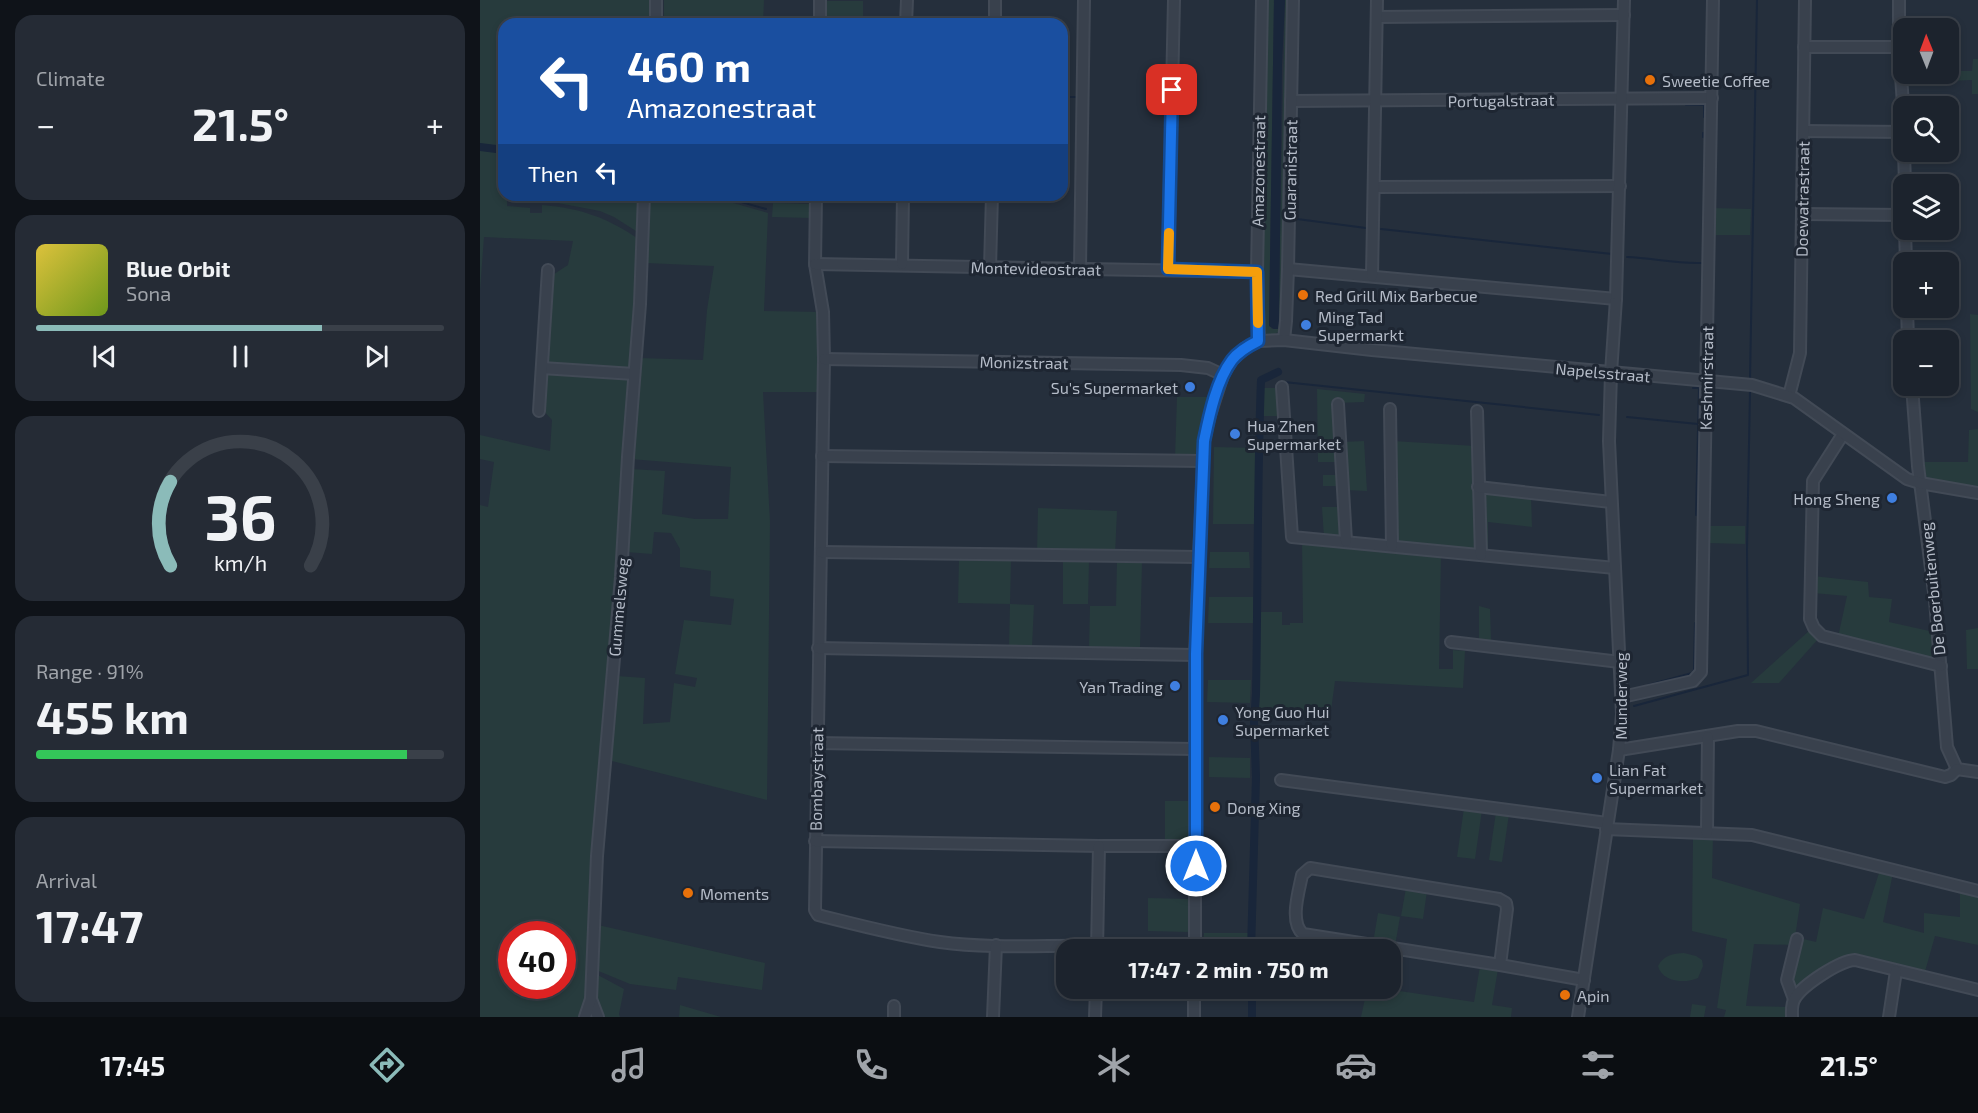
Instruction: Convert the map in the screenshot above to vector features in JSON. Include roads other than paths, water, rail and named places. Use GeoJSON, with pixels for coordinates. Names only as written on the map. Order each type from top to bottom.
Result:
{"type":"FeatureCollection","features":[{"type":"Feature","properties":{"kind":"street"},"geometry":{"type":"LineString","coordinates":[[656,0],[656,18]]}},
{"type":"Feature","properties":{"kind":"street"},"geometry":{"type":"LineString","coordinates":[[820,0],[820,18]]}},
{"type":"Feature","properties":{"kind":"street"},"geometry":{"type":"LineString","coordinates":[[906,18],[907,0]]}},
{"type":"Feature","properties":{"kind":"street"},"geometry":{"type":"LineString","coordinates":[[995,0],[995,18]]}},
{"type":"Feature","properties":{"kind":"street"},"geometry":{"type":"LineString","coordinates":[[1080,268],[1084,0]]}},
{"type":"Feature","properties":{"kind":"street"},"geometry":{"type":"LineString","coordinates":[[1168,269],[1174,0]]}},
{"type":"Feature","properties":{"kind":"street","name":"Amazonestraat"},"geometry":{"type":"LineString","coordinates":[[1258,341],[1257,272],[1262,0]]}},
{"type":"Feature","properties":{"kind":"street","name":"Guaranistraat"},"geometry":{"type":"LineString","coordinates":[[1284,340],[1288,268],[1293,0]]}},
{"type":"Feature","properties":{"kind":"street"},"geometry":{"type":"LineString","coordinates":[[1372,276],[1377,0]]}},
{"type":"Feature","properties":{"kind":"street","name":"Munderweg"},"geometry":{"type":"LineString","coordinates":[[1578,1017],[1606,826],[1620,750],[1622,698],[1609,441],[1620,186],[1624,0]]}},
{"type":"Feature","properties":{"kind":"street","name":"Kashmirstraat"},"geometry":{"type":"LineString","coordinates":[[1622,698],[1693,681],[1701,672],[1713,0]]}},
{"type":"Feature","properties":{"kind":"street","name":"Doewatrastraat"},"geometry":{"type":"LineString","coordinates":[[1789,396],[1800,353],[1805,0]]}},
{"type":"Feature","properties":{"kind":"street"},"geometry":{"type":"LineString","coordinates":[[1899,0],[1899,18]]}},
{"type":"Feature","properties":{"kind":"street"},"geometry":{"type":"LineString","coordinates":[[1377,17],[1624,15]]}},
{"type":"Feature","properties":{"kind":"street"},"geometry":{"type":"LineString","coordinates":[[1804,47],[1893,47]]}},
{"type":"Feature","properties":{"kind":"street","name":"Portugalstraat"},"geometry":{"type":"LineString","coordinates":[[1291,101],[1712,98]]}},
{"type":"Feature","properties":{"kind":"street"},"geometry":{"type":"LineString","coordinates":[[1804,131],[1893,132]]}},
{"type":"Feature","properties":{"kind":"street"},"geometry":{"type":"LineString","coordinates":[[1374,187],[1620,186]]}},
{"type":"Feature","properties":{"kind":"street","name":"Gummelsweg"},"geometry":{"type":"LineString","coordinates":[[585,1017],[591,999],[597,856],[621,577],[640,304],[644,201]]}},
{"type":"Feature","properties":{"kind":"street","name":"Bombaystraat"},"geometry":{"type":"LineString","coordinates":[[816,201],[815,264],[823,312],[824,359],[814,902],[818,915],[941,942],[1056,947]]}},
{"type":"Feature","properties":{"kind":"street"},"geometry":{"type":"LineString","coordinates":[[902,264],[903,201]]}},
{"type":"Feature","properties":{"kind":"street"},"geometry":{"type":"LineString","coordinates":[[990,268],[992,201]]}},
{"type":"Feature","properties":{"kind":"street"},"geometry":{"type":"LineString","coordinates":[[1802,214],[1893,215]]}},
{"type":"Feature","properties":{"kind":"street","name":"Montevideostraat"},"geometry":{"type":"LineString","coordinates":[[815,264],[1257,272]]}},
{"type":"Feature","properties":{"kind":"street"},"geometry":{"type":"LineString","coordinates":[[1288,268],[1616,299]]}},
{"type":"Feature","properties":{"kind":"street"},"geometry":{"type":"LineString","coordinates":[[539,411],[548,270]]}},
{"type":"Feature","properties":{"kind":"street","name":"Napelsstraat"},"geometry":{"type":"LineString","coordinates":[[1258,341],[1284,340],[1752,385],[1789,396],[1907,479],[1978,493]]}},
{"type":"Feature","properties":{"kind":"street"},"geometry":{"type":"LineString","coordinates":[[1195,939],[1196,654],[1204,441],[1223,375],[1232,360],[1245,348],[1258,341]]}},
{"type":"Feature","properties":{"kind":"street","name":"Monizstraat"},"geometry":{"type":"LineString","coordinates":[[824,359],[1181,365],[1208,368],[1223,375]]}},
{"type":"Feature","properties":{"kind":"street"},"geometry":{"type":"LineString","coordinates":[[542,368],[634,374]]}},
{"type":"Feature","properties":{"kind":"street"},"geometry":{"type":"LineString","coordinates":[[1282,387],[1292,537],[1615,568]]}},
{"type":"Feature","properties":{"kind":"street","name":"De Boerbuitenweg"},"geometry":{"type":"LineString","coordinates":[[1913,396],[1920,483],[1935,600],[1947,747],[1957,769]]}},
{"type":"Feature","properties":{"kind":"street"},"geometry":{"type":"LineString","coordinates":[[1338,404],[1346,541]]}},
{"type":"Feature","properties":{"kind":"street"},"geometry":{"type":"LineString","coordinates":[[1390,409],[1392,546]]}},
{"type":"Feature","properties":{"kind":"street"},"geometry":{"type":"LineString","coordinates":[[1477,411],[1481,555]]}},
{"type":"Feature","properties":{"kind":"street"},"geometry":{"type":"LineString","coordinates":[[1843,434],[1813,481],[1810,619],[1814,628],[1822,636],[1941,666]]}},
{"type":"Feature","properties":{"kind":"street"},"geometry":{"type":"LineString","coordinates":[[822,456],[1202,461]]}},
{"type":"Feature","properties":{"kind":"street"},"geometry":{"type":"LineString","coordinates":[[1478,487],[1611,502]]}},
{"type":"Feature","properties":{"kind":"street"},"geometry":{"type":"LineString","coordinates":[[820,552],[1199,557]]}},
{"type":"Feature","properties":{"kind":"street"},"geometry":{"type":"LineString","coordinates":[[1451,642],[1620,662]]}},
{"type":"Feature","properties":{"kind":"street"},"geometry":{"type":"LineString","coordinates":[[818,648],[1196,654]]}},
{"type":"Feature","properties":{"kind":"street"},"geometry":{"type":"LineString","coordinates":[[1620,750],[1708,737],[1738,730],[1756,730],[1945,777],[1957,769],[1978,772]]}},
{"type":"Feature","properties":{"kind":"street"},"geometry":{"type":"LineString","coordinates":[[1707,833],[1708,737]]}},
{"type":"Feature","properties":{"kind":"street"},"geometry":{"type":"LineString","coordinates":[[817,743],[1195,749]]}},
{"type":"Feature","properties":{"kind":"street"},"geometry":{"type":"LineString","coordinates":[[1281,780],[1606,826],[1752,835],[1978,891]]}},
{"type":"Feature","properties":{"kind":"street"},"geometry":{"type":"LineString","coordinates":[[815,841],[1196,846]]}},
{"type":"Feature","properties":{"kind":"street"},"geometry":{"type":"LineString","coordinates":[[1097,939],[1099,846]]}},
{"type":"Feature","properties":{"kind":"street"},"geometry":{"type":"LineString","coordinates":[[1500,965],[1507,909],[1506,903],[1499,899],[1310,868],[1302,875],[1295,920],[1297,929],[1303,934],[1584,980]]}},
{"type":"Feature","properties":{"kind":"street"},"geometry":{"type":"LineString","coordinates":[[1792,1017],[1794,999],[1787,980],[1797,939]]}},
{"type":"Feature","properties":{"kind":"street"},"geometry":{"type":"LineString","coordinates":[[993,1017],[996,945]]}},
{"type":"Feature","properties":{"kind":"street"},"geometry":{"type":"LineString","coordinates":[[1794,999],[1818,978],[1842,962],[1855,960],[1978,990]]}},
{"type":"Feature","properties":{"kind":"street"},"geometry":{"type":"LineString","coordinates":[[1889,1017],[1896,971]]}},
{"type":"Feature","properties":{"kind":"street"},"geometry":{"type":"LineString","coordinates":[[591,999],[598,1017]]}},
{"type":"Feature","properties":{"kind":"street"},"geometry":{"type":"LineString","coordinates":[[1095,1017],[1096,999]]}},
{"type":"Feature","properties":{"kind":"street"},"geometry":{"type":"LineString","coordinates":[[1194,999],[1194,1017]]}},
{"type":"Feature","properties":{"kind":"water"},"geometry":{"type":"Polygon","coordinates":[[[1274,0],[1285,0],[1278,329],[1269,326],[1274,0]]]}},
{"type":"Feature","properties":{"kind":"waterway"},"geometry":{"type":"LineString","coordinates":[[1750,379],[1757,0]]}},
{"type":"Feature","properties":{"kind":"waterway"},"geometry":{"type":"LineString","coordinates":[[1068,97],[1077,97]]}},
{"type":"Feature","properties":{"kind":"waterway"},"geometry":{"type":"LineString","coordinates":[[1686,105],[1704,105],[1704,117]]}},
{"type":"Feature","properties":{"kind":"waterway"},"geometry":{"type":"LineString","coordinates":[[480,147],[498,149]]}},
{"type":"Feature","properties":{"kind":"waterway"},"geometry":{"type":"LineString","coordinates":[[738,201],[766,209]]}},
{"type":"Feature","properties":{"kind":"waterway"},"geometry":{"type":"LineString","coordinates":[[1297,219],[1366,228]]}},
{"type":"Feature","properties":{"kind":"waterway"},"geometry":{"type":"LineString","coordinates":[[1381,229],[1612,254]]}},
{"type":"Feature","properties":{"kind":"waterway"},"geometry":{"type":"LineString","coordinates":[[1627,257],[1701,263]]}},
{"type":"Feature","properties":{"kind":"waterway"},"geometry":{"type":"LineString","coordinates":[[1251,939],[1256,777],[1254,722],[1261,380],[1278,372]]}},
{"type":"Feature","properties":{"kind":"waterway"},"geometry":{"type":"LineString","coordinates":[[1284,382],[1599,415]]}},
{"type":"Feature","properties":{"kind":"waterway"},"geometry":{"type":"LineString","coordinates":[[1693,388],[1699,388],[1696,515]]}},
{"type":"Feature","properties":{"kind":"waterway"},"geometry":{"type":"LineString","coordinates":[[1634,706],[1748,675],[1747,550],[1750,392]]}},
{"type":"Feature","properties":{"kind":"waterway"},"geometry":{"type":"LineString","coordinates":[[1627,417],[1698,424]]}},
{"type":"Feature","properties":{"kind":"waterway"},"geometry":{"type":"LineString","coordinates":[[1648,685],[1692,673],[1694,670],[1695,623]]}},
{"type":"Feature","properties":{"kind":"waterway"},"geometry":{"type":"LineString","coordinates":[[1252,999],[1252,1017]]}},
{"type":"Feature","properties":{"kind":"place","name":"Sweetie Coffee"},"geometry":{"type":"Point","coordinates":[1650,80]}},
{"type":"Feature","properties":{"kind":"place","name":"Red Grill Mix Barbecue"},"geometry":{"type":"Point","coordinates":[1303,295]}},
{"type":"Feature","properties":{"kind":"place","name":"Ming Tad Supermarkt"},"geometry":{"type":"Point","coordinates":[1306,325]}},
{"type":"Feature","properties":{"kind":"place","name":"Su's Supermarket"},"geometry":{"type":"Point","coordinates":[1190,387]}},
{"type":"Feature","properties":{"kind":"place","name":"Hua Zhen Supermarket"},"geometry":{"type":"Point","coordinates":[1235,434]}},
{"type":"Feature","properties":{"kind":"place","name":"Hong Sheng"},"geometry":{"type":"Point","coordinates":[1892,498]}},
{"type":"Feature","properties":{"kind":"place","name":"Yan Trading"},"geometry":{"type":"Point","coordinates":[1175,686]}},
{"type":"Feature","properties":{"kind":"place","name":"Yong Guo Hui Supermarket"},"geometry":{"type":"Point","coordinates":[1223,720]}},
{"type":"Feature","properties":{"kind":"place","name":"Lian Fat Supermarket"},"geometry":{"type":"Point","coordinates":[1597,778]}},
{"type":"Feature","properties":{"kind":"place","name":"Dong Xing"},"geometry":{"type":"Point","coordinates":[1215,807]}},
{"type":"Feature","properties":{"kind":"place","name":"Moments"},"geometry":{"type":"Point","coordinates":[688,893]}},
{"type":"Feature","properties":{"kind":"place","name":"Apin"},"geometry":{"type":"Point","coordinates":[1565,995]}}]}
